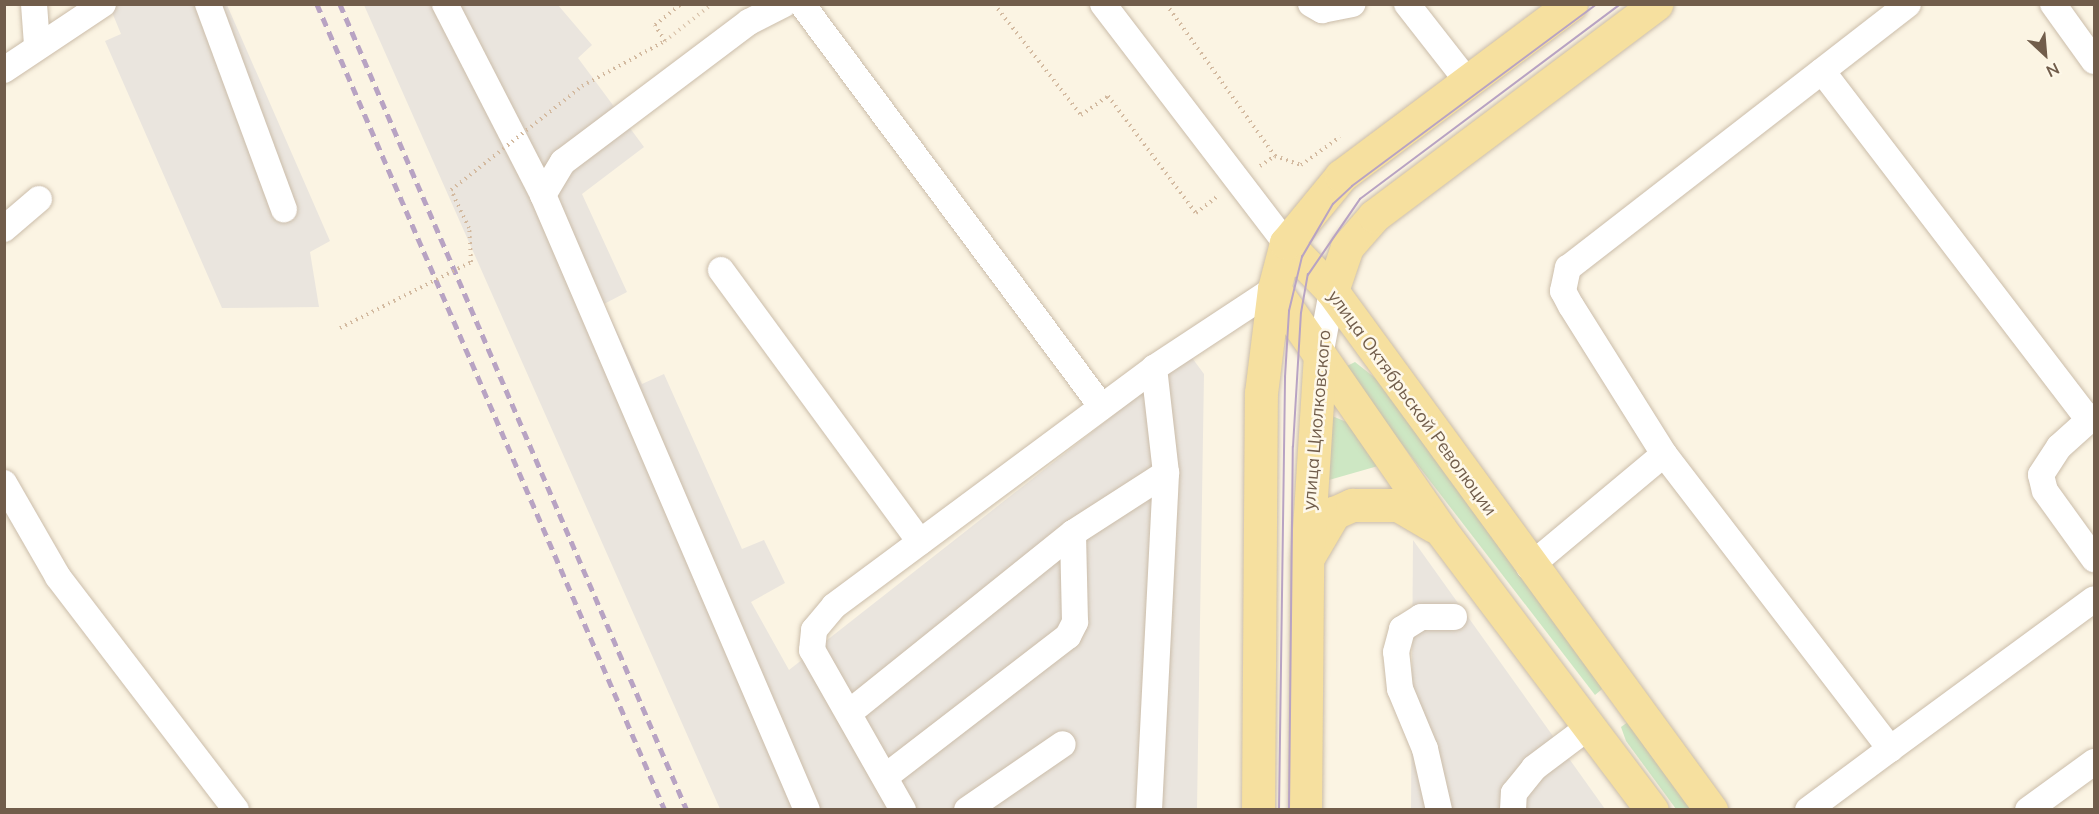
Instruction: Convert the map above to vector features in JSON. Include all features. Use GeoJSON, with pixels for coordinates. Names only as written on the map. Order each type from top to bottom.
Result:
{"type":"FeatureCollection","features":[{"type":"Feature","properties":{"kind":"main road"},"geometry":{"type":"LineString","coordinates":[[1258,810],[1261,393],[1274,289],[1286,243],[1341,176],[1571,4]]}},
{"type":"Feature","properties":{"kind":"main road","name":"улица Циолковского"},"geometry":{"type":"LineString","coordinates":[[1332,291],[1347,247],[1374,216],[1656,4]]}},
{"type":"Feature","properties":{"kind":"main road","name":"улица Октябрьской Революции"},"geometry":{"type":"LineString","coordinates":[[1286,243],[1332,291],[1529,567],[1711,810]]}},
{"type":"Feature","properties":{"kind":"main road"},"geometry":{"type":"LineString","coordinates":[[1274,289],[1440,529],[1591,725],[1652,810]]}},
{"type":"Feature","properties":{"kind":"main road","name":"улица Циолковского"},"geometry":{"type":"LineString","coordinates":[[1305,810],[1307,561],[1320,356]]}},
{"type":"Feature","properties":{"kind":"main road"},"geometry":{"type":"LineString","coordinates":[[1307,561],[1334,513],[1352,505],[1398,506],[1440,529]]}},
{"type":"Feature","properties":{"kind":"main road"},"geometry":{"type":"LineString","coordinates":[[1591,725],[1625,695]]}},
{"type":"Feature","properties":{"kind":"street"},"geometry":{"type":"LineString","coordinates":[[34,4],[37,45]]}},
{"type":"Feature","properties":{"kind":"street"},"geometry":{"type":"LineString","coordinates":[[4,70],[37,45],[103,4]]}},
{"type":"Feature","properties":{"kind":"street"},"geometry":{"type":"LineString","coordinates":[[208,4],[284,209]]}},
{"type":"Feature","properties":{"kind":"street"},"geometry":{"type":"LineString","coordinates":[[446,4],[543,195],[807,810]]}},
{"type":"Feature","properties":{"kind":"street"},"geometry":{"type":"LineString","coordinates":[[543,195],[563,162],[749,22],[784,4]]}},
{"type":"Feature","properties":{"kind":"street"},"geometry":{"type":"LineString","coordinates":[[802,4],[1102,407]]}},
{"type":"Feature","properties":{"kind":"street","name":"улица Октябрьской Революции"},"geometry":{"type":"LineString","coordinates":[[1102,4],[1235,183],[1286,243]]}},
{"type":"Feature","properties":{"kind":"street"},"geometry":{"type":"LineString","coordinates":[[1311,4],[1322,10],[1352,4]]}},
{"type":"Feature","properties":{"kind":"street"},"geometry":{"type":"LineString","coordinates":[[1407,4],[1468,82]]}},
{"type":"Feature","properties":{"kind":"street"},"geometry":{"type":"LineString","coordinates":[[1890,749],[1664,453],[1571,306],[1564,276],[1577,259],[1908,4]]}},
{"type":"Feature","properties":{"kind":"street"},"geometry":{"type":"LineString","coordinates":[[2052,4],[2094,61]]}},
{"type":"Feature","properties":{"kind":"street"},"geometry":{"type":"LineString","coordinates":[[1822,71],[2092,418],[2052,454],[2041,475],[2045,491],[2094,559]]}},
{"type":"Feature","properties":{"kind":"street"},"geometry":{"type":"LineString","coordinates":[[4,230],[39,200]]}},
{"type":"Feature","properties":{"kind":"street"},"geometry":{"type":"LineString","coordinates":[[721,270],[920,542]]}},
{"type":"Feature","properties":{"kind":"street"},"geometry":{"type":"LineString","coordinates":[[903,810],[850,712],[812,650],[814,630],[834,606],[1154,368],[1274,289]]}},
{"type":"Feature","properties":{"kind":"street","name":"улица Циолковского"},"geometry":{"type":"LineString","coordinates":[[1320,356],[1332,291]]}},
{"type":"Feature","properties":{"kind":"street"},"geometry":{"type":"LineString","coordinates":[[1149,810],[1166,472],[1154,368]]}},
{"type":"Feature","properties":{"kind":"street"},"geometry":{"type":"LineString","coordinates":[[1529,567],[1664,453]]}},
{"type":"Feature","properties":{"kind":"street"},"geometry":{"type":"LineString","coordinates":[[850,712],[1073,533],[1166,472]]}},
{"type":"Feature","properties":{"kind":"street"},"geometry":{"type":"LineString","coordinates":[[4,483],[58,577],[236,810]]}},
{"type":"Feature","properties":{"kind":"street"},"geometry":{"type":"LineString","coordinates":[[885,777],[1068,636],[1075,622],[1073,533]]}},
{"type":"Feature","properties":{"kind":"street"},"geometry":{"type":"LineString","coordinates":[[1808,810],[2094,599]]}},
{"type":"Feature","properties":{"kind":"street"},"geometry":{"type":"LineString","coordinates":[[1438,810],[1425,749],[1400,689],[1396,652],[1402,628],[1421,617],[1454,617]]}},
{"type":"Feature","properties":{"kind":"street"},"geometry":{"type":"LineString","coordinates":[[1514,810],[1514,793],[1534,768],[1591,725]]}},
{"type":"Feature","properties":{"kind":"street"},"geometry":{"type":"LineString","coordinates":[[967,810],[1063,744]]}},
{"type":"Feature","properties":{"kind":"street"},"geometry":{"type":"LineString","coordinates":[[2028,810],[2094,762]]}},
{"type":"Feature","properties":{"kind":"path"},"geometry":{"type":"LineString","coordinates":[[665,41],[655,25],[681,4]]}},
{"type":"Feature","properties":{"kind":"path"},"geometry":{"type":"LineString","coordinates":[[340,328],[471,262],[469,228],[451,190],[582,86],[665,41],[712,4]]}},
{"type":"Feature","properties":{"kind":"path"},"geometry":{"type":"LineString","coordinates":[[994,4],[1081,115],[1108,96],[1196,213],[1275,156]]}},
{"type":"Feature","properties":{"kind":"path"},"geometry":{"type":"LineString","coordinates":[[1166,4],[1275,156],[1301,165],[1347,132]]}},
{"type":"Feature","properties":{"kind":"shaded area"},"geometry":{"type":"Polygon","coordinates":[[[109,5],[227,5],[330,241],[310,252],[319,307],[222,308],[105,41],[121,34],[109,5]]]}},
{"type":"Feature","properties":{"kind":"shaded area"},"geometry":{"type":"Polygon","coordinates":[[[364,5],[558,5],[592,45],[578,58],[644,147],[582,194],[627,292],[604,304],[642,384],[664,374],[742,549],[764,540],[785,583],[751,602],[789,670],[1190,355],[1204,374],[1197,809],[720,809],[364,5]]]}},
{"type":"Feature","properties":{"kind":"shaded area"},"geometry":{"type":"Polygon","coordinates":[[[1413,540],[1605,809],[1411,809],[1413,540]]]}},
{"type":"Feature","properties":{"kind":"green space"},"geometry":{"type":"Polygon","coordinates":[[[1355,362],[1379,381],[1607,685],[1595,695],[1343,368],[1355,362]]]}},
{"type":"Feature","properties":{"kind":"green space"},"geometry":{"type":"Polygon","coordinates":[[[1332,416],[1349,423],[1378,466],[1329,480],[1332,416]]]}},
{"type":"Feature","properties":{"kind":"green space"},"geometry":{"type":"Polygon","coordinates":[[[1632,719],[1700,809],[1676,809],[1626,741],[1621,727],[1632,719]]]}},
{"type":"Feature","properties":{"kind":"tram line"},"geometry":{"type":"LineString","coordinates":[[1279,810],[1285,377],[1289,311],[1302,257],[1333,204],[1352,186],[1597,4]]}},
{"type":"Feature","properties":{"kind":"tram line"},"geometry":{"type":"LineString","coordinates":[[1289,810],[1293,447],[1301,313],[1308,275],[1360,199],[1621,4]]}},
{"type":"Feature","properties":{"kind":"railway"},"geometry":{"type":"LineString","coordinates":[[317,4],[665,810]]}},
{"type":"Feature","properties":{"kind":"railway"},"geometry":{"type":"LineString","coordinates":[[340,4],[687,810]]}}]}
